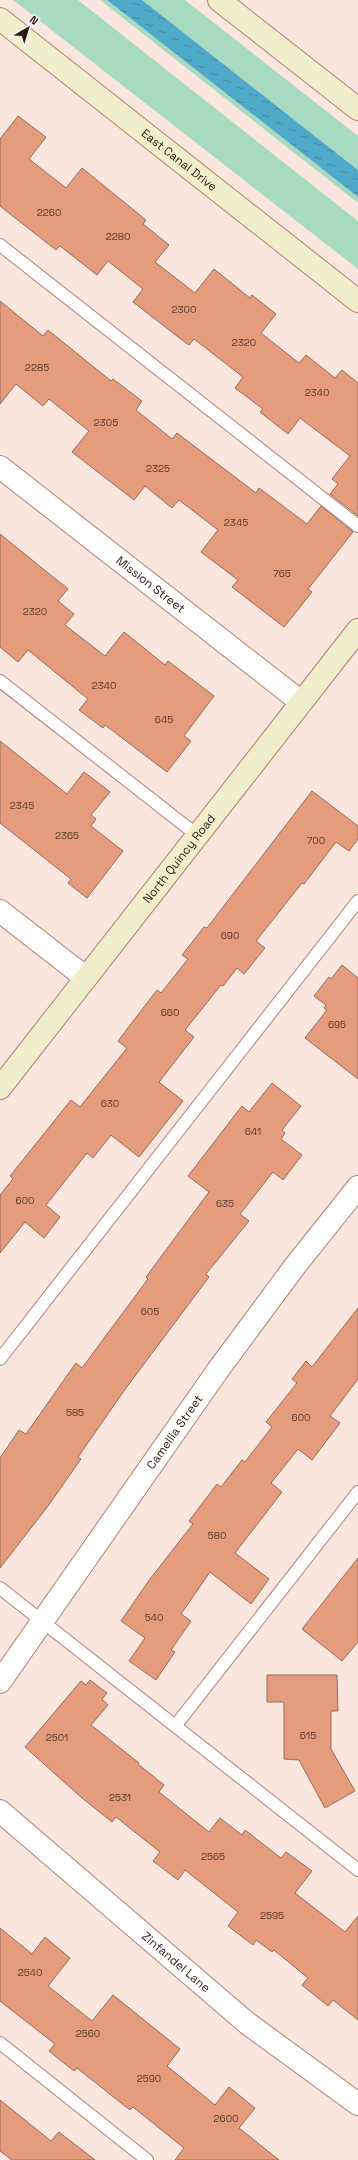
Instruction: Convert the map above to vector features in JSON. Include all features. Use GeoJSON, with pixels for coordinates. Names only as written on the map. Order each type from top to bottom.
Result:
{"type":"FeatureCollection","features":[{"type":"Feature","properties":{"kind":"main road"},"geometry":{"type":"LineString","coordinates":[[219,0],[358,109]]}},
{"type":"Feature","properties":{"kind":"main road","name":"East Canal Drive"},"geometry":{"type":"LineString","coordinates":[[0,19],[358,301]]}},
{"type":"Feature","properties":{"kind":"main road","name":"North Quincy Road"},"geometry":{"type":"LineString","coordinates":[[0,1088],[358,630]]}},
{"type":"Feature","properties":{"kind":"street","name":"Mission Street"},"geometry":{"type":"LineString","coordinates":[[0,467],[301,702]]}},
{"type":"Feature","properties":{"kind":"street"},"geometry":{"type":"LineString","coordinates":[[0,911],[86,978]]}},
{"type":"Feature","properties":{"kind":"street","name":"Camellia Street"},"geometry":{"type":"LineString","coordinates":[[0,1682],[218,1370],[295,1266],[358,1187]]}},
{"type":"Feature","properties":{"kind":"street","name":"Zinfandel Lane"},"geometry":{"type":"LineString","coordinates":[[0,1811],[247,2023],[358,2104]]}},
{"type":"Feature","properties":{"kind":"lane"},"geometry":{"type":"LineString","coordinates":[[0,245],[358,526]]}},
{"type":"Feature","properties":{"kind":"lane"},"geometry":{"type":"LineString","coordinates":[[0,681],[197,835]]}},
{"type":"Feature","properties":{"kind":"lane"},"geometry":{"type":"LineString","coordinates":[[0,1359],[358,901]]}},
{"type":"Feature","properties":{"kind":"lane"},"geometry":{"type":"LineString","coordinates":[[176,1725],[358,1492]]}},
{"type":"Feature","properties":{"kind":"lane"},"geometry":{"type":"LineString","coordinates":[[0,1588],[176,1725],[358,1870]]}},
{"type":"Feature","properties":{"kind":"lane"},"geometry":{"type":"LineString","coordinates":[[0,2043],[147,2160]]}},
{"type":"Feature","properties":{"kind":"green space"},"geometry":{"type":"Polygon","coordinates":[[[13,0],[78,0],[358,221],[358,269],[13,0]]]}},
{"type":"Feature","properties":{"kind":"green space"},"geometry":{"type":"Polygon","coordinates":[[[100,0],[107,0],[358,197],[358,203],[100,0]]]}},
{"type":"Feature","properties":{"kind":"green space"},"geometry":{"type":"Polygon","coordinates":[[[142,0],[185,0],[358,136],[358,170],[142,0]]]}},
{"type":"Feature","properties":{"kind":"water"},"geometry":{"type":"Polygon","coordinates":[[[107,0],[142,0],[358,170],[358,197],[107,0]]]}},
{"type":"Feature","properties":{"kind":"building"},"geometry":{"type":"Polygon","coordinates":[[[18,116],[46,137],[29,159],[66,188],[82,168],[146,220],[143,224],[169,245],[155,262],[195,293],[214,269],[250,298],[252,295],[276,314],[261,333],[299,363],[306,355],[335,378],[342,370],[358,383],[358,516],[330,494],[338,484],[332,479],[350,456],[300,418],[288,434],[260,412],[263,409],[235,388],[243,377],[194,339],[189,345],[186,343],[133,302],[143,289],[108,261],[97,275],[60,246],[56,250],[0,206],[0,139],[18,116]]]}},
{"type":"Feature","properties":{"kind":"building"},"geometry":{"type":"Polygon","coordinates":[[[0,301],[43,336],[48,330],[111,381],[113,379],[142,401],[136,410],[172,439],[177,433],[256,493],[259,488],[307,524],[321,506],[353,532],[308,589],[312,592],[284,627],[232,587],[238,580],[201,552],[218,530],[179,500],[172,508],[145,486],[134,500],[72,452],[89,431],[49,399],[43,406],[16,384],[0,404],[0,301]]]}},
{"type":"Feature","properties":{"kind":"building"},"geometry":{"type":"Polygon","coordinates":[[[0,534],[68,589],[58,601],[74,614],[65,625],[105,656],[124,632],[165,665],[168,661],[214,696],[184,736],[191,741],[167,772],[105,725],[103,728],[79,710],[88,699],[28,650],[18,662],[0,647],[0,534]]]}},
{"type":"Feature","properties":{"kind":"building"},"geometry":{"type":"Polygon","coordinates":[[[0,741],[67,794],[84,772],[110,792],[91,815],[96,819],[91,826],[123,851],[87,898],[68,883],[71,879],[0,823],[0,741]]]}},
{"type":"Feature","properties":{"kind":"building"},"geometry":{"type":"Polygon","coordinates":[[[312,791],[358,826],[358,839],[349,851],[336,842],[304,884],[302,883],[256,941],[265,948],[244,974],[237,968],[223,986],[221,985],[185,1030],[194,1037],[159,1082],[183,1101],[139,1157],[111,1135],[93,1158],[87,1153],[46,1205],[60,1217],[44,1238],[25,1222],[0,1253],[0,1195],[13,1179],[10,1176],[71,1100],[80,1107],[127,1048],[118,1041],[157,990],[161,993],[188,959],[182,955],[204,927],[207,928],[312,791]]]}},
{"type":"Feature","properties":{"kind":"building"},"geometry":{"type":"Polygon","coordinates":[[[342,965],[358,978],[358,1079],[305,1038],[327,1010],[324,1008],[326,1005],[314,996],[329,977],[331,979],[342,965]]]}},
{"type":"Feature","properties":{"kind":"building"},"geometry":{"type":"Polygon","coordinates":[[[272,1083],[301,1106],[282,1130],[285,1133],[281,1139],[302,1155],[283,1180],[273,1172],[240,1214],[249,1221],[206,1274],[209,1277],[126,1388],[78,1457],[81,1459],[48,1506],[0,1568],[0,1458],[19,1430],[26,1434],[76,1363],[82,1368],[148,1279],[146,1277],[209,1192],[188,1176],[242,1106],[249,1112],[272,1083]]]}},
{"type":"Feature","properties":{"kind":"building"},"geometry":{"type":"Polygon","coordinates":[[[358,1308],[358,1379],[330,1416],[340,1423],[312,1460],[298,1449],[271,1483],[282,1492],[235,1553],[269,1579],[251,1604],[210,1572],[181,1614],[191,1621],[171,1650],[175,1652],[156,1680],[129,1661],[145,1638],[121,1621],[150,1579],[193,1524],[189,1521],[217,1484],[221,1487],[242,1460],[245,1462],[272,1427],[266,1422],[297,1383],[292,1379],[306,1361],[312,1367],[358,1308]]]}},
{"type":"Feature","properties":{"kind":"building"},"geometry":{"type":"Polygon","coordinates":[[[358,1558],[358,1642],[342,1661],[302,1629],[358,1558]]]}},
{"type":"Feature","properties":{"kind":"building"},"geometry":{"type":"Polygon","coordinates":[[[267,1675],[337,1675],[338,1711],[331,1711],[331,1749],[355,1791],[325,1808],[299,1760],[284,1759],[284,1702],[267,1702],[267,1675]]]}},
{"type":"Feature","properties":{"kind":"building"},"geometry":{"type":"Polygon","coordinates":[[[90,1680],[107,1693],[102,1699],[108,1705],[91,1725],[164,1785],[159,1792],[209,1832],[220,1818],[242,1835],[245,1830],[281,1858],[286,1852],[312,1871],[295,1893],[345,1932],[358,1916],[358,2020],[333,2000],[328,2006],[302,1985],[308,1978],[274,1950],[272,1952],[256,1940],[253,1945],[228,1926],[238,1912],[185,1870],[178,1880],[153,1861],[160,1852],[116,1817],[112,1822],[82,1798],[25,1747],[81,1681],[86,1685],[90,1680]]]}},
{"type":"Feature","properties":{"kind":"building"},"geometry":{"type":"Polygon","coordinates":[[[0,1928],[32,1954],[45,1937],[70,1958],[48,1986],[92,2021],[113,1995],[180,2049],[167,2066],[215,2105],[229,2087],[255,2108],[239,2128],[279,2160],[175,2160],[184,2148],[133,2107],[130,2110],[77,2068],[74,2071],[49,2051],[55,2044],[0,2001],[0,1928]]]}},
{"type":"Feature","properties":{"kind":"building"},"geometry":{"type":"Polygon","coordinates":[[[0,2100],[51,2141],[59,2132],[95,2160],[12,2160],[0,2151],[0,2100]]]}}]}
